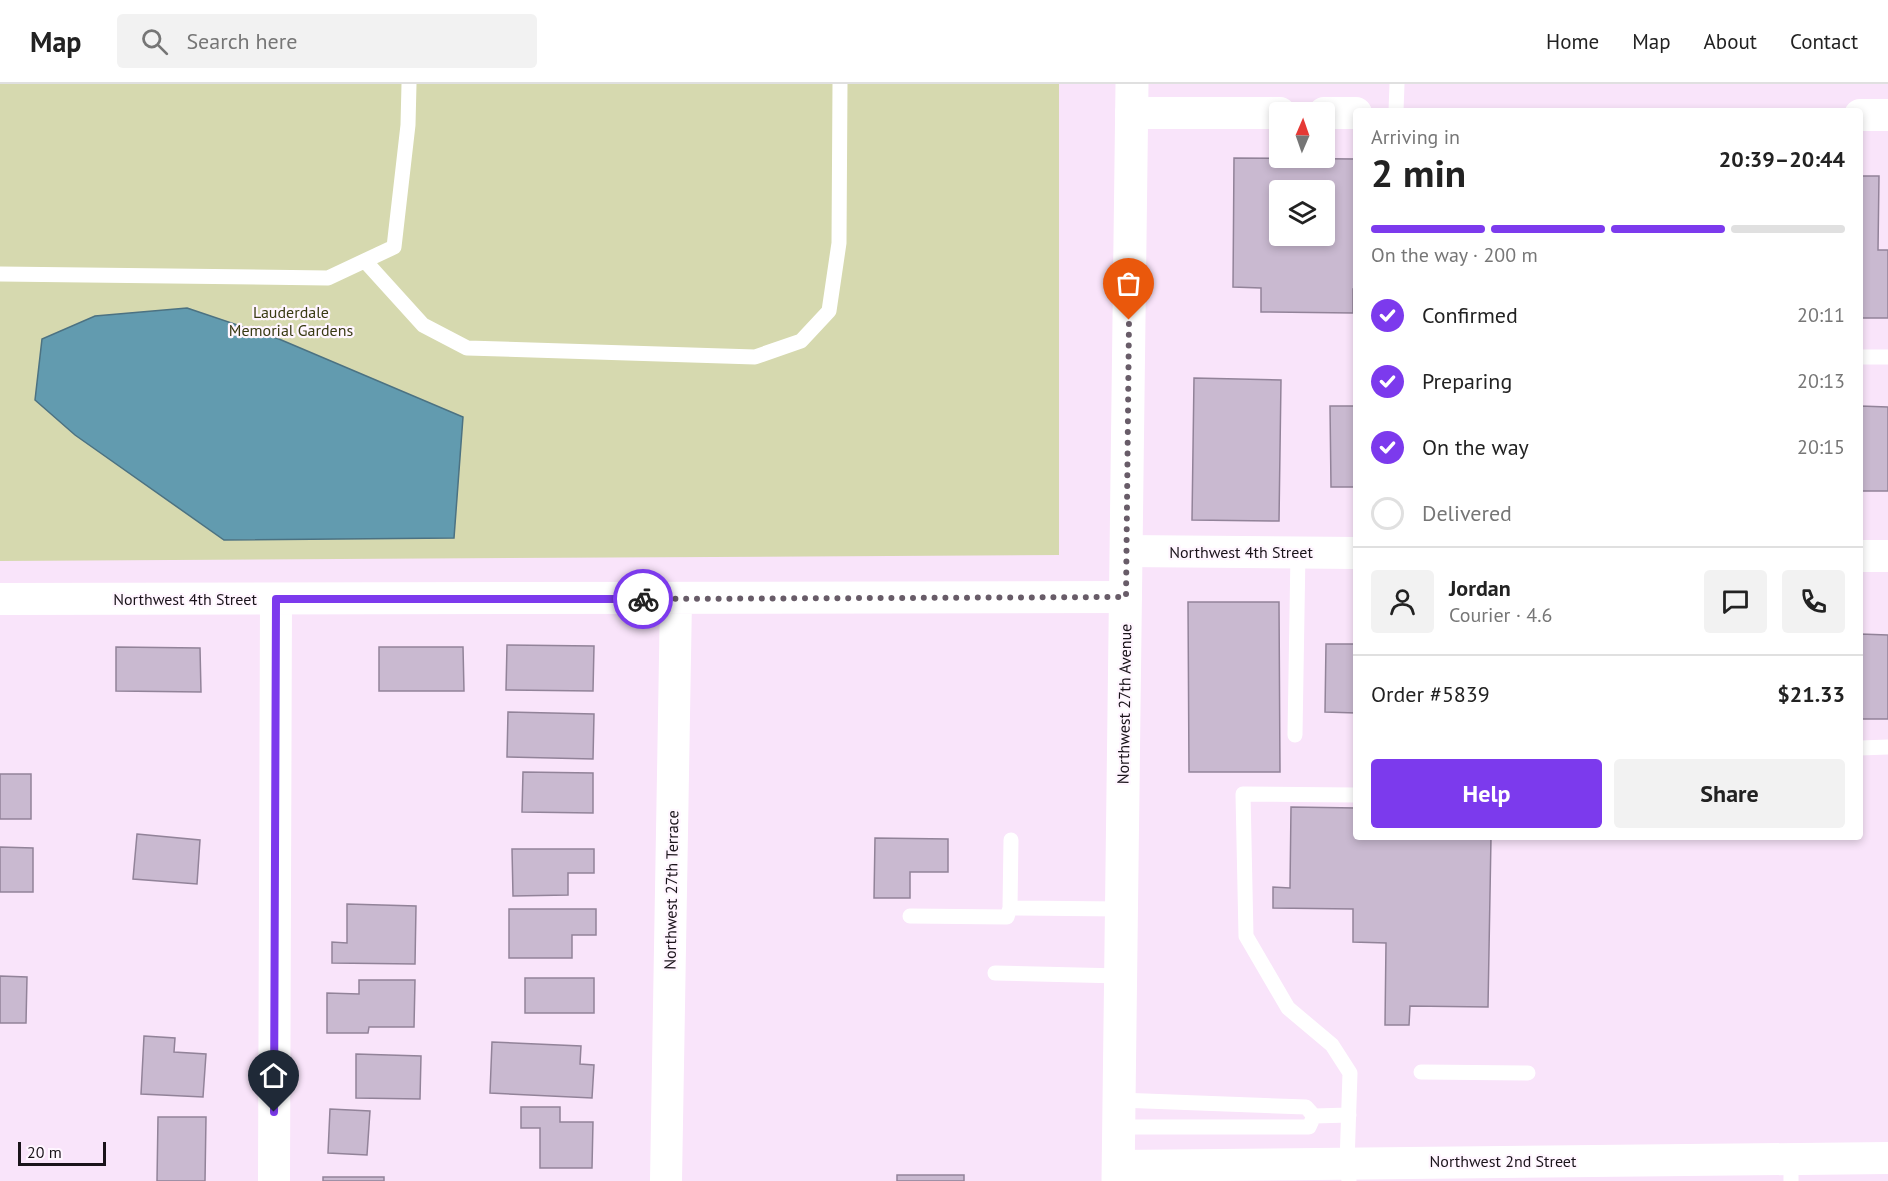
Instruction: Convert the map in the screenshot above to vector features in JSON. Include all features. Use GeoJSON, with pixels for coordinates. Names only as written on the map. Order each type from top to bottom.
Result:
{"type":"FeatureCollection","features":[{"type":"Feature","properties":{"kind":"street"},"geometry":{"type":"LineString","coordinates":[[1132,98],[1269,112]]}},
{"type":"Feature","properties":{"kind":"street","name":"Northwest 27th Avenue"},"geometry":{"type":"LineString","coordinates":[[1118,1173],[1132,98]]}},
{"type":"Feature","properties":{"kind":"street"},"geometry":{"type":"LineString","coordinates":[[1335,113],[1353,113]]}},
{"type":"Feature","properties":{"kind":"street"},"geometry":{"type":"LineString","coordinates":[[1863,115],[1888,115]]}},
{"type":"Feature","properties":{"kind":"street","name":"Northwest 4th Street"},"geometry":{"type":"LineString","coordinates":[[1126,551],[1353,553]]}},
{"type":"Feature","properties":{"kind":"street"},"geometry":{"type":"LineString","coordinates":[[1863,556],[1888,556]]}},
{"type":"Feature","properties":{"kind":"street","name":"Northwest 4th Street"},"geometry":{"type":"LineString","coordinates":[[0,599],[1126,597]]}},
{"type":"Feature","properties":{"kind":"street"},"geometry":{"type":"LineString","coordinates":[[274,1181],[276,599]]}},
{"type":"Feature","properties":{"kind":"street","name":"Northwest 27th Terrace"},"geometry":{"type":"LineString","coordinates":[[666,1181],[676,599]]}},
{"type":"Feature","properties":{"kind":"street","name":"Northwest 2nd Street"},"geometry":{"type":"LineString","coordinates":[[1118,1173],[1791,1170],[1888,1158]]}},
{"type":"Feature","properties":{"kind":"lane"},"geometry":{"type":"LineString","coordinates":[[0,274],[328,278],[394,247],[408,125],[409,84]]}},
{"type":"Feature","properties":{"kind":"lane"},"geometry":{"type":"LineString","coordinates":[[364,261],[423,325],[467,348],[755,357],[801,341],[829,311],[833,288],[839,243],[840,84]]}},
{"type":"Feature","properties":{"kind":"lane"},"geometry":{"type":"LineString","coordinates":[[1396,108],[1397,84]]}},
{"type":"Feature","properties":{"kind":"lane"},"geometry":{"type":"LineString","coordinates":[[1863,357],[1888,357]]}},
{"type":"Feature","properties":{"kind":"lane"},"geometry":{"type":"LineString","coordinates":[[1295,735],[1298,552]]}},
{"type":"Feature","properties":{"kind":"lane"},"geometry":{"type":"LineString","coordinates":[[1863,748],[1888,747]]}},
{"type":"Feature","properties":{"kind":"lane"},"geometry":{"type":"LineString","coordinates":[[1348,1172],[1350,1073],[1332,1045],[1288,1008],[1246,936],[1243,794],[1353,795]]}},
{"type":"Feature","properties":{"kind":"lane"},"geometry":{"type":"LineString","coordinates":[[910,916],[1007,917],[1010,908],[1011,840]]}},
{"type":"Feature","properties":{"kind":"lane"},"geometry":{"type":"LineString","coordinates":[[1010,908],[1121,909]]}},
{"type":"Feature","properties":{"kind":"lane"},"geometry":{"type":"LineString","coordinates":[[995,973],[1121,976]]}},
{"type":"Feature","properties":{"kind":"lane"},"geometry":{"type":"LineString","coordinates":[[1421,1072],[1528,1073]]}},
{"type":"Feature","properties":{"kind":"lane"},"geometry":{"type":"LineString","coordinates":[[1119,1114],[1306,1107],[1314,1116]]}},
{"type":"Feature","properties":{"kind":"lane"},"geometry":{"type":"LineString","coordinates":[[1119,1114],[1309,1127],[1314,1116]]}},
{"type":"Feature","properties":{"kind":"lane"},"geometry":{"type":"LineString","coordinates":[[1314,1116],[1349,1115]]}},
{"type":"Feature","properties":{"kind":"green space","name":"Lauderdale Memorial Gardens"},"geometry":{"type":"Polygon","coordinates":[[[0,84],[1059,84],[1059,555],[0,561],[0,84]]]}},
{"type":"Feature","properties":{"kind":"water"},"geometry":{"type":"Polygon","coordinates":[[[187,308],[279,339],[463,417],[454,538],[224,540],[75,435],[35,400],[42,339],[95,316],[187,308]]]}},
{"type":"Feature","properties":{"kind":"building"},"geometry":{"type":"Polygon","coordinates":[[[1234,158],[1269,158],[1269,168],[1335,168],[1335,159],[1353,159],[1353,313],[1261,312],[1261,288],[1233,287],[1234,158]]]}},
{"type":"Feature","properties":{"kind":"building"},"geometry":{"type":"Polygon","coordinates":[[[1863,176],[1879,176],[1878,250],[1888,250],[1888,318],[1863,318],[1863,176]]]}},
{"type":"Feature","properties":{"kind":"building"},"geometry":{"type":"Polygon","coordinates":[[[1194,378],[1281,380],[1279,521],[1192,520],[1194,378]]]}},
{"type":"Feature","properties":{"kind":"building"},"geometry":{"type":"Polygon","coordinates":[[[1330,406],[1353,406],[1353,487],[1331,487],[1330,406]]]}},
{"type":"Feature","properties":{"kind":"building"},"geometry":{"type":"Polygon","coordinates":[[[1863,406],[1888,407],[1888,491],[1863,491],[1863,406]]]}},
{"type":"Feature","properties":{"kind":"building"},"geometry":{"type":"Polygon","coordinates":[[[1188,602],[1279,602],[1280,772],[1189,772],[1188,602]]]}},
{"type":"Feature","properties":{"kind":"building"},"geometry":{"type":"Polygon","coordinates":[[[1863,634],[1888,635],[1888,719],[1863,719],[1863,634]]]}},
{"type":"Feature","properties":{"kind":"building"},"geometry":{"type":"Polygon","coordinates":[[[1326,644],[1353,644],[1353,713],[1325,712],[1326,644]]]}},
{"type":"Feature","properties":{"kind":"building"},"geometry":{"type":"Polygon","coordinates":[[[507,645],[594,646],[593,691],[506,690],[507,645]]]}},
{"type":"Feature","properties":{"kind":"building"},"geometry":{"type":"Polygon","coordinates":[[[116,647],[200,648],[201,692],[116,691],[116,647]]]}},
{"type":"Feature","properties":{"kind":"building"},"geometry":{"type":"Polygon","coordinates":[[[379,647],[463,647],[464,691],[379,691],[379,647]]]}},
{"type":"Feature","properties":{"kind":"building"},"geometry":{"type":"Polygon","coordinates":[[[508,712],[594,714],[593,759],[507,757],[508,712]]]}},
{"type":"Feature","properties":{"kind":"building"},"geometry":{"type":"Polygon","coordinates":[[[523,772],[593,773],[593,813],[522,812],[523,772]]]}},
{"type":"Feature","properties":{"kind":"building"},"geometry":{"type":"Polygon","coordinates":[[[0,774],[31,774],[31,819],[0,819],[0,774]]]}},
{"type":"Feature","properties":{"kind":"building"},"geometry":{"type":"Polygon","coordinates":[[[1291,807],[1353,808],[1353,840],[1491,840],[1488,1007],[1410,1006],[1409,1025],[1385,1025],[1386,943],[1353,942],[1353,909],[1273,908],[1273,887],[1290,888],[1291,807]]]}},
{"type":"Feature","properties":{"kind":"building"},"geometry":{"type":"Polygon","coordinates":[[[137,834],[200,840],[197,884],[133,879],[137,834]]]}},
{"type":"Feature","properties":{"kind":"building"},"geometry":{"type":"Polygon","coordinates":[[[875,838],[948,839],[948,872],[910,872],[910,898],[874,898],[875,838]]]}},
{"type":"Feature","properties":{"kind":"building"},"geometry":{"type":"Polygon","coordinates":[[[0,847],[33,848],[33,892],[0,892],[0,847]]]}},
{"type":"Feature","properties":{"kind":"building"},"geometry":{"type":"Polygon","coordinates":[[[512,849],[594,849],[594,873],[568,873],[568,895],[513,896],[512,849]]]}},
{"type":"Feature","properties":{"kind":"building"},"geometry":{"type":"Polygon","coordinates":[[[347,904],[416,906],[415,964],[332,963],[332,942],[347,943],[347,904]]]}},
{"type":"Feature","properties":{"kind":"building"},"geometry":{"type":"Polygon","coordinates":[[[509,909],[596,909],[596,935],[572,935],[572,958],[509,958],[509,909]]]}},
{"type":"Feature","properties":{"kind":"building"},"geometry":{"type":"Polygon","coordinates":[[[0,976],[27,977],[26,1023],[0,1023],[0,976]]]}},
{"type":"Feature","properties":{"kind":"building"},"geometry":{"type":"Polygon","coordinates":[[[525,978],[594,978],[594,1013],[525,1013],[525,978]]]}},
{"type":"Feature","properties":{"kind":"building"},"geometry":{"type":"Polygon","coordinates":[[[359,980],[415,980],[414,1027],[369,1027],[368,1033],[327,1033],[327,993],[359,994],[359,980]]]}},
{"type":"Feature","properties":{"kind":"building"},"geometry":{"type":"Polygon","coordinates":[[[144,1036],[175,1038],[174,1052],[206,1054],[203,1097],[141,1094],[144,1036]]]}},
{"type":"Feature","properties":{"kind":"building"},"geometry":{"type":"Polygon","coordinates":[[[492,1042],[581,1046],[580,1064],[594,1065],[592,1098],[490,1093],[492,1042]]]}},
{"type":"Feature","properties":{"kind":"building"},"geometry":{"type":"Polygon","coordinates":[[[356,1054],[421,1056],[420,1099],[356,1098],[356,1054]]]}},
{"type":"Feature","properties":{"kind":"building"},"geometry":{"type":"Polygon","coordinates":[[[521,1107],[560,1107],[560,1122],[593,1122],[592,1168],[540,1168],[540,1128],[521,1128],[521,1107]]]}},
{"type":"Feature","properties":{"kind":"building"},"geometry":{"type":"Polygon","coordinates":[[[330,1109],[370,1111],[367,1155],[328,1153],[330,1109]]]}},
{"type":"Feature","properties":{"kind":"building"},"geometry":{"type":"Polygon","coordinates":[[[158,1117],[206,1117],[205,1181],[157,1181],[158,1117]]]}},
{"type":"Feature","properties":{"kind":"building"},"geometry":{"type":"Polygon","coordinates":[[[897,1175],[964,1175],[964,1181],[897,1181],[897,1175]]]}},
{"type":"Feature","properties":{"kind":"building"},"geometry":{"type":"Polygon","coordinates":[[[323,1177],[384,1177],[384,1181],[323,1181],[323,1177]]]}},
{"type":"Feature","properties":{"kind":"way so far"},"geometry":{"type":"LineString","coordinates":[[643,599],[1126,597],[1129,320]]}},
{"type":"Feature","properties":{"kind":"route"},"geometry":{"type":"LineString","coordinates":[[274,1112],[276,599],[643,599]]}}]}
